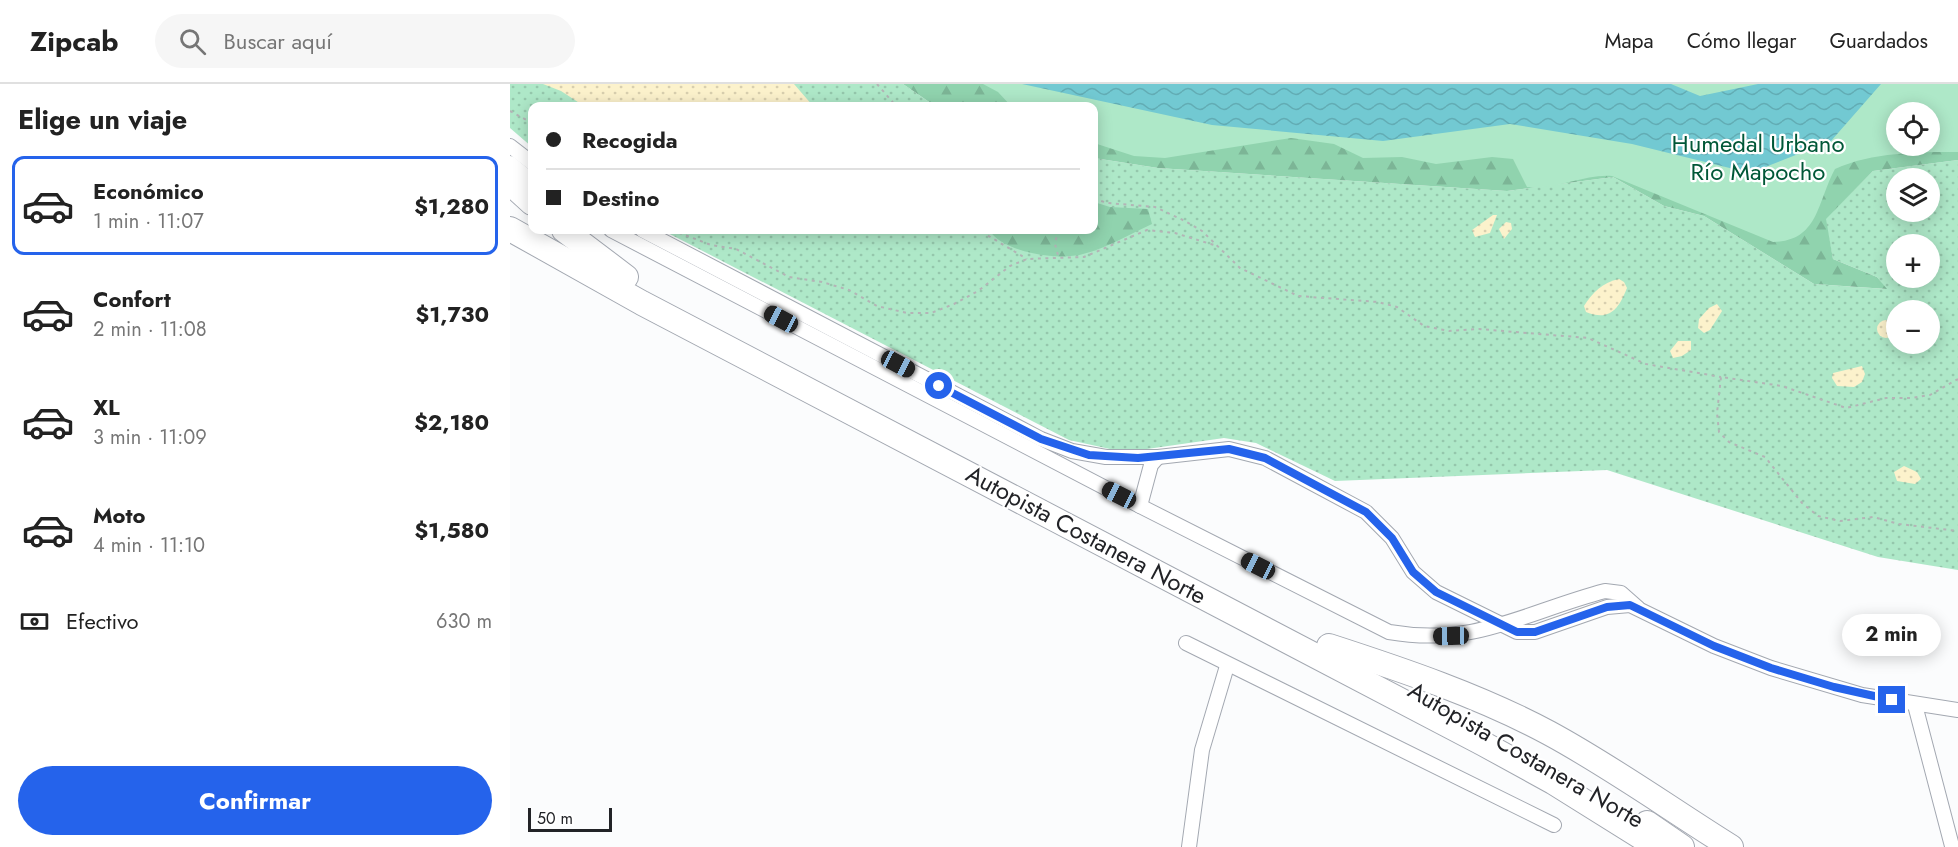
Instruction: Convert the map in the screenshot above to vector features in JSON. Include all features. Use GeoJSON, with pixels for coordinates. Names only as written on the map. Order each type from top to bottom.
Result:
{"type":"FeatureCollection","features":[{"type":"Feature","properties":{"kind":"highway"},"geometry":{"type":"LineString","coordinates":[[510,183],[528,199]]}},
{"type":"Feature","properties":{"kind":"highway"},"geometry":{"type":"LineString","coordinates":[[510,213],[528,224]]}},
{"type":"Feature","properties":{"kind":"highway","name":"Autopista Costanera Norte"},"geometry":{"type":"LineString","coordinates":[[510,229],[687,325],[1518,762],[1657,847]]}},
{"type":"Feature","properties":{"kind":"highway","name":"Autopista Costanera Norte"},"geometry":{"type":"LineString","coordinates":[[546,234],[1549,763],[1682,847]]}},
{"type":"Feature","properties":{"kind":"highway"},"geometry":{"type":"LineString","coordinates":[[569,234],[626,277]]}},
{"type":"Feature","properties":{"kind":"highway"},"geometry":{"type":"LineString","coordinates":[[510,247],[598,289],[687,325]]}},
{"type":"Feature","properties":{"kind":"highway"},"geometry":{"type":"LineString","coordinates":[[1329,646],[1466,695],[1547,732],[1631,781],[1724,844]]}},
{"type":"Feature","properties":{"kind":"street"},"geometry":{"type":"LineString","coordinates":[[510,146],[528,160]]}},
{"type":"Feature","properties":{"kind":"street"},"geometry":{"type":"LineString","coordinates":[[510,163],[528,178]]}},
{"type":"Feature","properties":{"kind":"street"},"geometry":{"type":"LineString","coordinates":[[619,234],[1140,506],[1389,632],[1419,636],[1451,636],[1474,633],[1500,625]]}},
{"type":"Feature","properties":{"kind":"street"},"geometry":{"type":"LineString","coordinates":[[650,234],[1041,439],[1089,455],[1158,457],[1229,449],[1251,454],[1278,465],[1366,512],[1392,538],[1413,572],[1429,586],[1517,632],[1530,633],[1607,607],[1630,605],[1714,646],[1771,668],[1852,692],[1915,705],[1958,710]]}},
{"type":"Feature","properties":{"kind":"street"},"geometry":{"type":"LineString","coordinates":[[1140,506],[1151,465],[1158,457]]}},
{"type":"Feature","properties":{"kind":"street"},"geometry":{"type":"LineString","coordinates":[[1186,643],[1227,666],[1554,825]]}},
{"type":"Feature","properties":{"kind":"street"},"geometry":{"type":"LineString","coordinates":[[1189,847],[1202,750],[1227,666]]}},
{"type":"Feature","properties":{"kind":"street"},"geometry":{"type":"LineString","coordinates":[[1915,705],[1952,846]]}},
{"type":"Feature","properties":{"kind":"street"},"geometry":{"type":"LineString","coordinates":[[1944,816],[1958,812]]}},
{"type":"Feature","properties":{"kind":"path"},"geometry":{"type":"LineString","coordinates":[[877,84],[893,102]]}},
{"type":"Feature","properties":{"kind":"path"},"geometry":{"type":"LineString","coordinates":[[510,111],[528,121]]}},
{"type":"Feature","properties":{"kind":"path"},"geometry":{"type":"LineString","coordinates":[[1098,200],[1155,207],[1202,231],[1240,268],[1298,296],[1378,302],[1397,307],[1424,326],[1449,331],[1479,329],[1588,338],[1646,364],[1782,386],[1846,408],[1886,398],[1911,399],[1930,395],[1958,379]]}},
{"type":"Feature","properties":{"kind":"path"},"geometry":{"type":"LineString","coordinates":[[682,234],[711,245],[736,249],[789,276],[849,290],[877,306],[907,313],[931,313],[954,304],[978,291],[1010,266],[1027,259],[1084,257],[1148,230],[1175,233],[1214,245]]}},
{"type":"Feature","properties":{"kind":"path"},"geometry":{"type":"LineString","coordinates":[[986,234],[1027,259]]}},
{"type":"Feature","properties":{"kind":"path"},"geometry":{"type":"LineString","coordinates":[[1057,234],[1055,244],[1059,259]]}},
{"type":"Feature","properties":{"kind":"path"},"geometry":{"type":"LineString","coordinates":[[1721,377],[1717,413],[1719,432],[1729,442],[1765,457],[1802,503],[1818,516],[1840,521],[1873,517],[1899,524],[1958,531]]}},
{"type":"Feature","properties":{"kind":"green space"},"geometry":{"type":"Polygon","coordinates":[[[510,84],[903,84],[929,102],[528,102],[528,144],[510,128],[510,84]]]}},
{"type":"Feature","properties":{"kind":"green space","name":"Humedal Urbano Río Mapocho"},"geometry":{"type":"Polygon","coordinates":[[[903,84],[1958,84],[1958,160],[1873,171],[1826,219],[1833,259],[1877,277],[1887,289],[1814,284],[1704,216],[1664,206],[1613,177],[1507,191],[1158,168],[1098,159],[1098,102],[929,102],[903,84]]]}},
{"type":"Feature","properties":{"kind":"green space","name":"Humedal Urbano Río Mapocho"},"geometry":{"type":"Polygon","coordinates":[[[983,84],[1958,84],[1958,152],[1940,152],[1940,102],[1886,102],[1886,155],[1864,159],[1835,169],[1820,206],[1808,227],[1800,235],[1788,240],[1773,242],[1612,176],[1591,177],[1549,186],[1527,187],[1513,159],[1492,157],[1436,164],[1402,157],[1363,158],[1334,144],[1291,138],[1165,158],[1134,156],[1098,144],[1098,102],[1007,102],[998,92],[983,84]]]}},
{"type":"Feature","properties":{"kind":"green space"},"geometry":{"type":"Polygon","coordinates":[[[1098,159],[1158,168],[1507,191],[1613,177],[1664,206],[1704,216],[1814,284],[1886,289],[1877,277],[1833,259],[1825,219],[1873,171],[1886,169],[1886,222],[1940,222],[1940,168],[1896,168],[1958,160],[1958,570],[1878,557],[1607,470],[1335,481],[1256,443],[1224,438],[1147,449],[1110,449],[1069,440],[670,234],[1098,234],[1098,159]]]}},
{"type":"Feature","properties":{"kind":"green space"},"geometry":{"type":"Polygon","coordinates":[[[1098,203],[1110,207],[1148,209],[1152,224],[1110,245],[1072,256],[1046,256],[1019,250],[992,234],[1098,234],[1098,203]]]}},
{"type":"Feature","properties":{"kind":"sand"},"geometry":{"type":"Polygon","coordinates":[[[543,84],[794,84],[810,102],[578,102],[561,91],[543,84]]]}},
{"type":"Feature","properties":{"kind":"sand"},"geometry":{"type":"Polygon","coordinates":[[[1493,215],[1497,215],[1490,233],[1475,237],[1472,230],[1493,215]]]}},
{"type":"Feature","properties":{"kind":"sand"},"geometry":{"type":"Polygon","coordinates":[[[1506,222],[1511,223],[1512,229],[1504,239],[1499,229],[1506,222]]]}},
{"type":"Feature","properties":{"kind":"sand"},"geometry":{"type":"Polygon","coordinates":[[[1619,279],[1627,288],[1617,307],[1601,315],[1586,312],[1584,306],[1594,293],[1603,285],[1619,279]]]}},
{"type":"Feature","properties":{"kind":"sand"},"geometry":{"type":"Polygon","coordinates":[[[1717,304],[1722,311],[1710,330],[1704,333],[1698,328],[1699,319],[1709,308],[1717,304]]]}},
{"type":"Feature","properties":{"kind":"sand"},"geometry":{"type":"Polygon","coordinates":[[[1882,320],[1886,320],[1886,338],[1882,338],[1877,333],[1877,325],[1882,320]]]}},
{"type":"Feature","properties":{"kind":"sand"},"geometry":{"type":"Polygon","coordinates":[[[1678,341],[1691,341],[1691,350],[1682,356],[1673,358],[1670,351],[1678,341]]]}},
{"type":"Feature","properties":{"kind":"sand"},"geometry":{"type":"Polygon","coordinates":[[[1862,366],[1865,374],[1862,382],[1854,387],[1837,386],[1832,378],[1833,373],[1862,366]]]}},
{"type":"Feature","properties":{"kind":"sand"},"geometry":{"type":"Polygon","coordinates":[[[1904,466],[1917,472],[1921,479],[1915,484],[1897,481],[1894,472],[1904,466]]]}},
{"type":"Feature","properties":{"kind":"water"},"geometry":{"type":"Polygon","coordinates":[[[1022,84],[1671,84],[1700,96],[1758,84],[1881,84],[1831,141],[1750,173],[1632,144],[1510,124],[1383,141],[1212,125],[1022,84]]]}},
{"type":"Feature","properties":{"kind":"route"},"geometry":{"type":"LineString","coordinates":[[939,386],[1041,439],[1089,455],[1138,458],[1229,449],[1265,458],[1366,512],[1392,538],[1413,572],[1436,592],[1517,632],[1525,634],[1535,632],[1607,607],[1630,605],[1714,646],[1771,668],[1834,687],[1892,700]]}}]}
